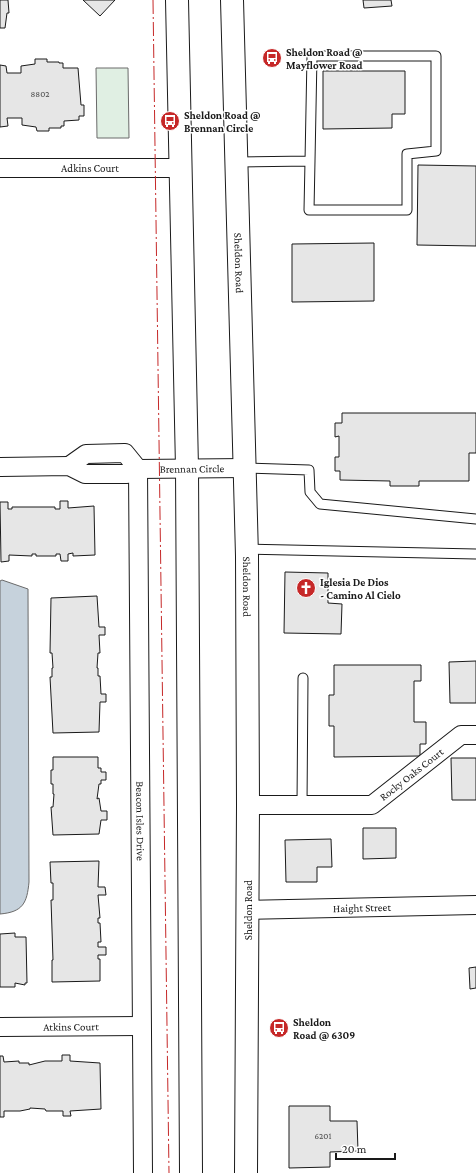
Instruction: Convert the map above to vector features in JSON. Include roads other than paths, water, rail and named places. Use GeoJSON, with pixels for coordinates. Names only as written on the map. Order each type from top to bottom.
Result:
{"type":"FeatureCollection","features":[{"type":"Feature","properties":{"kind":"main road"},"geometry":{"type":"LineString","coordinates":[[177,0],[187,468],[190,1173]]}},
{"type":"Feature","properties":{"kind":"main road","name":"Sheldon Road"},"geometry":{"type":"LineString","coordinates":[[232,0],[246,468],[247,549],[248,910],[246,1173]]}},
{"type":"Feature","properties":{"kind":"street","name":"Adkins Court"},"geometry":{"type":"LineString","coordinates":[[0,168],[180,168]]}},
{"type":"Feature","properties":{"kind":"street"},"geometry":{"type":"LineString","coordinates":[[0,467],[69,466],[86,454],[125,453],[138,469]]}},
{"type":"Feature","properties":{"kind":"street","name":"Brennan Circle"},"geometry":{"type":"LineString","coordinates":[[138,469],[246,468]]}},
{"type":"Feature","properties":{"kind":"street","name":"Beacon Isles Drive"},"geometry":{"type":"LineString","coordinates":[[138,469],[143,1173]]}},
{"type":"Feature","properties":{"kind":"street","name":"Rocky Oaks Court"},"geometry":{"type":"LineString","coordinates":[[248,805],[372,805],[461,735],[476,735]]}},
{"type":"Feature","properties":{"kind":"street","name":"Haight Street"},"geometry":{"type":"LineString","coordinates":[[248,910],[476,905]]}},
{"type":"Feature","properties":{"kind":"street","name":"Atkins Court"},"geometry":{"type":"LineString","coordinates":[[0,1027],[141,1026]]}},
{"type":"Feature","properties":{"kind":"lane"},"geometry":{"type":"LineString","coordinates":[[312,56],[436,56],[436,151],[407,154],[407,210],[309,210],[310,161],[312,56]]}},
{"type":"Feature","properties":{"kind":"lane"},"geometry":{"type":"LineString","coordinates":[[237,162],[310,161]]}},
{"type":"Feature","properties":{"kind":"lane"},"geometry":{"type":"LineString","coordinates":[[246,468],[309,470],[310,492],[320,504],[476,519]]}},
{"type":"Feature","properties":{"kind":"lane"},"geometry":{"type":"LineString","coordinates":[[247,549],[476,554]]}},
{"type":"Feature","properties":{"kind":"lane"},"geometry":{"type":"LineString","coordinates":[[302,678],[302,805]]}},
{"type":"Feature","properties":{"kind":"place","name":"Sheldon Road @ Mayflower Road"},"geometry":{"type":"Point","coordinates":[272,58]}},
{"type":"Feature","properties":{"kind":"place","name":"Sheldon Road @ Brennan Circle"},"geometry":{"type":"Point","coordinates":[170,121]}},
{"type":"Feature","properties":{"kind":"place","name":"Iglesia De Dios - Camino Al Cielo"},"geometry":{"type":"Point","coordinates":[306,588]}},
{"type":"Feature","properties":{"kind":"place","name":"Sheldon Road @ 6309"},"geometry":{"type":"Point","coordinates":[279,1028]}}]}
